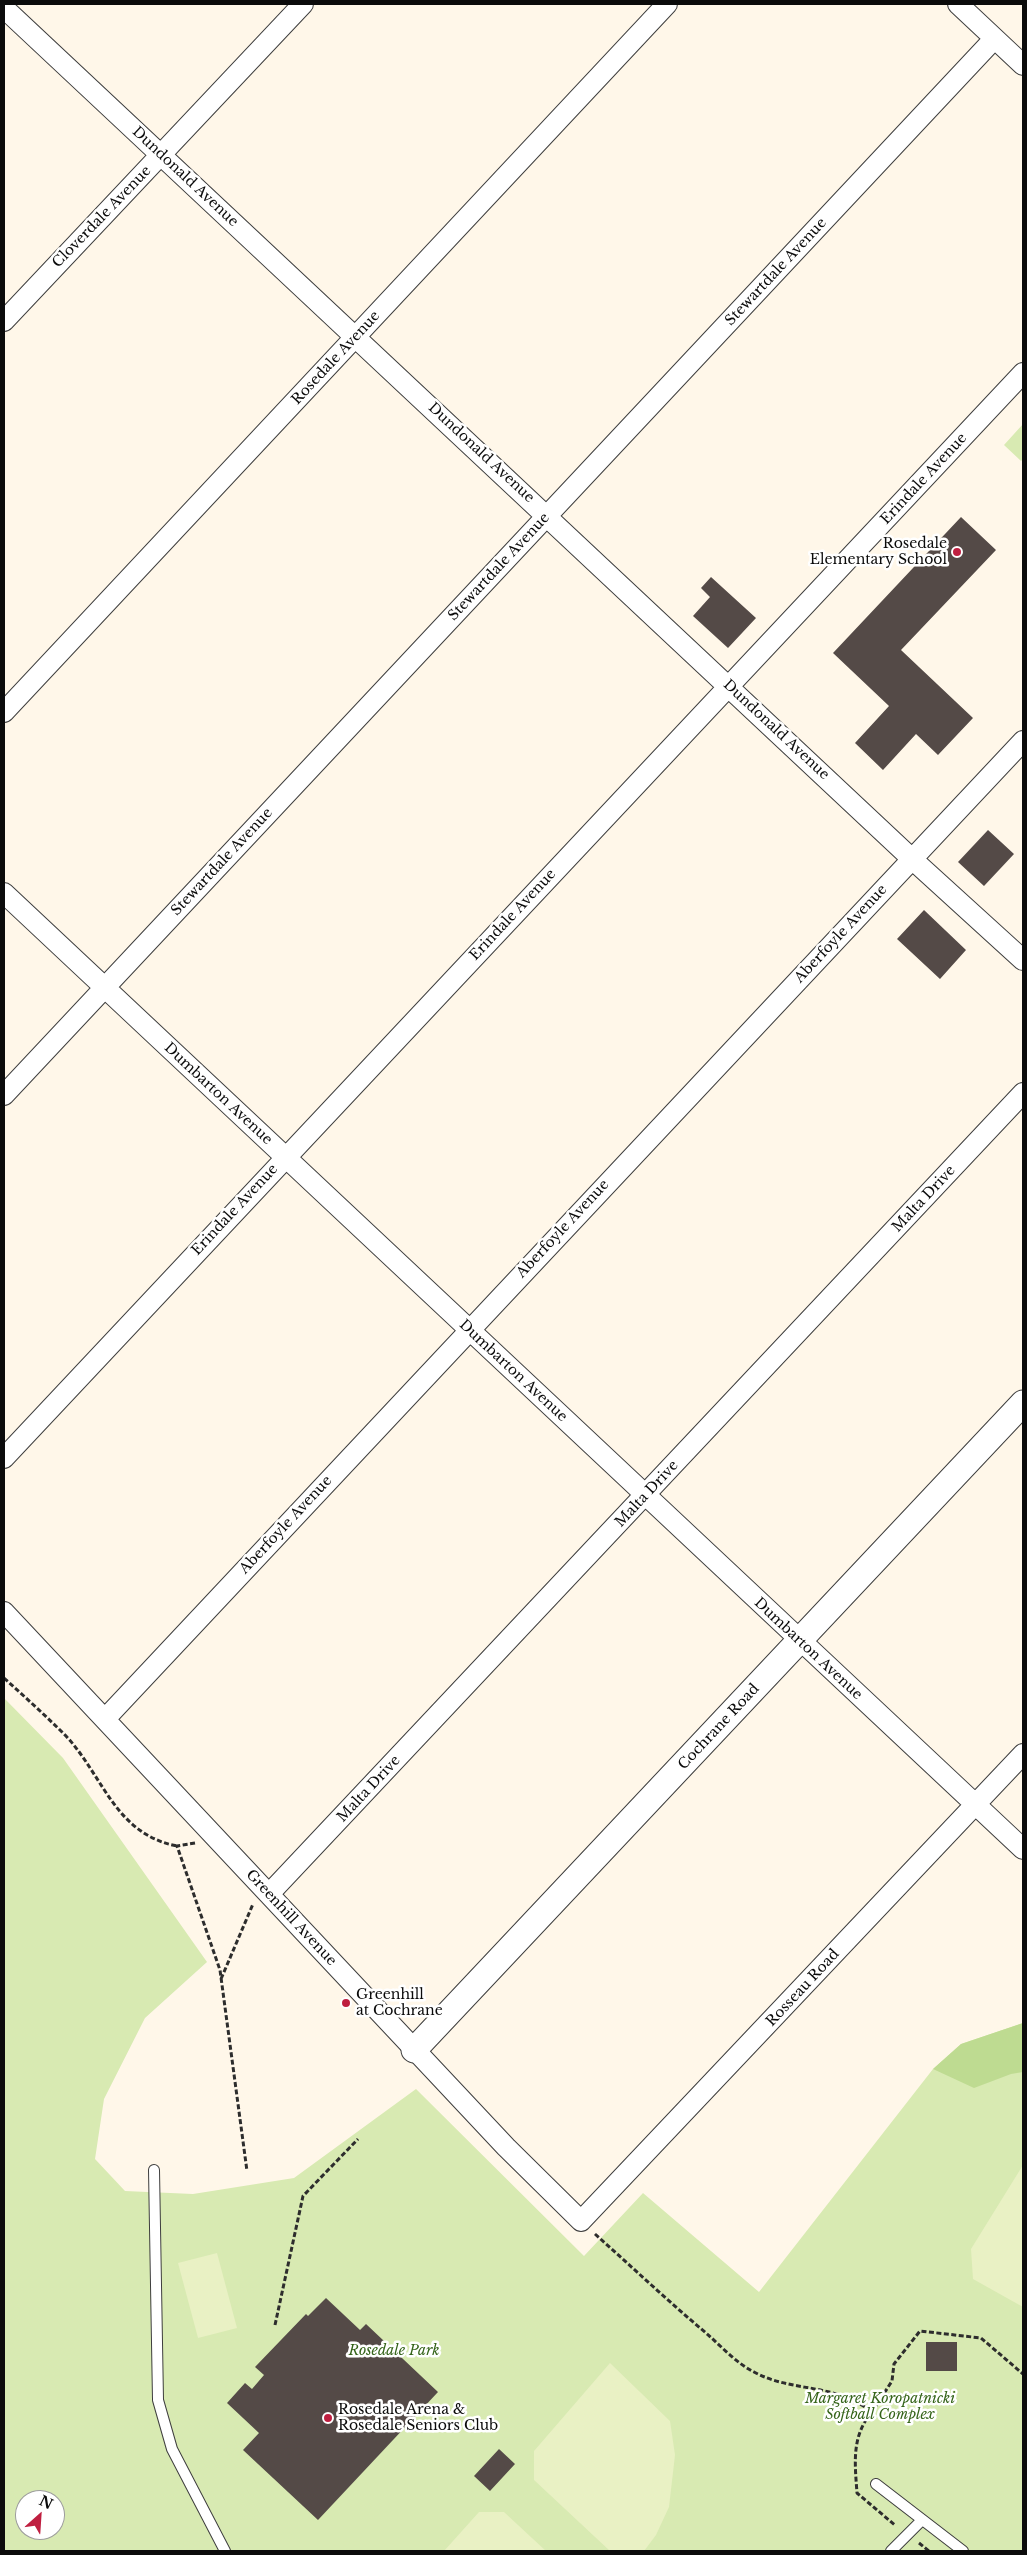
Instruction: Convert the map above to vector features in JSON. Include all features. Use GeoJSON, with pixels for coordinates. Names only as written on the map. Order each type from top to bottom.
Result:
{"type":"FeatureCollection","features":[{"type":"Feature","properties":{"kind":"street","name":"Cloverdale Avenue"},"geometry":{"type":"LineString","coordinates":[[4,321],[303,4]]}},
{"type":"Feature","properties":{"kind":"street","name":"Rosedale Avenue"},"geometry":{"type":"LineString","coordinates":[[4,712],[667,4]]}},
{"type":"Feature","properties":{"kind":"street"},"geometry":{"type":"LineString","coordinates":[[958,4],[1023,65]]}},
{"type":"Feature","properties":{"kind":"street","name":"Dundonald Avenue"},"geometry":{"type":"LineString","coordinates":[[4,8],[912,859],[1023,960]]}},
{"type":"Feature","properties":{"kind":"street","name":"Stewartdale Avenue"},"geometry":{"type":"LineString","coordinates":[[4,1095],[994,39]]}},
{"type":"Feature","properties":{"kind":"street","name":"Erindale Avenue"},"geometry":{"type":"LineString","coordinates":[[4,1458],[1023,373]]}},
{"type":"Feature","properties":{"kind":"street","name":"Aberfoyle Avenue"},"geometry":{"type":"LineString","coordinates":[[105,1719],[469,1329],[1023,741]]}},
{"type":"Feature","properties":{"kind":"street","name":"Dumbarton Avenue"},"geometry":{"type":"LineString","coordinates":[[4,893],[1023,1849]]}},
{"type":"Feature","properties":{"kind":"street","name":"Malta Drive"},"geometry":{"type":"LineString","coordinates":[[261,1899],[645,1496],[1023,1093]]}},
{"type":"Feature","properties":{"kind":"street","name":"Cochrane Road"},"geometry":{"type":"LineString","coordinates":[[414,2050],[1023,1403]]}},
{"type":"Feature","properties":{"kind":"street","name":"Greenhill Avenue"},"geometry":{"type":"LineString","coordinates":[[4,1612],[105,1719],[261,1899],[414,2050],[506,2147],[581,2221]]}},
{"type":"Feature","properties":{"kind":"street","name":"Rosseau Road"},"geometry":{"type":"LineString","coordinates":[[581,2221],[1023,1754]]}},
{"type":"Feature","properties":{"kind":"lane"},"geometry":{"type":"LineString","coordinates":[[154,2170],[158,2400],[172,2449],[224,2551]]}},
{"type":"Feature","properties":{"kind":"lane"},"geometry":{"type":"LineString","coordinates":[[876,2484],[962,2551]]}},
{"type":"Feature","properties":{"kind":"lane"},"geometry":{"type":"LineString","coordinates":[[891,2551],[922,2520]]}},
{"type":"Feature","properties":{"kind":"path"},"geometry":{"type":"LineString","coordinates":[[4,1678],[67,1737],[121,1814],[141,1833],[160,1843],[177,1846],[195,1842]]}},
{"type":"Feature","properties":{"kind":"path"},"geometry":{"type":"LineString","coordinates":[[177,1846],[220,1970],[247,2171]]}},
{"type":"Feature","properties":{"kind":"path"},"geometry":{"type":"LineString","coordinates":[[221,1980],[261,1899]]}},
{"type":"Feature","properties":{"kind":"path"},"geometry":{"type":"LineString","coordinates":[[275,2325],[303,2196],[358,2139]]}},
{"type":"Feature","properties":{"kind":"path"},"geometry":{"type":"LineString","coordinates":[[581,2221],[671,2303],[753,2372],[776,2381],[837,2393],[857,2400],[872,2412]]}},
{"type":"Feature","properties":{"kind":"path"},"geometry":{"type":"LineString","coordinates":[[929,2551],[857,2493],[854,2449],[864,2421],[892,2381],[894,2364],[920,2330],[981,2338],[1023,2374]]}},
{"type":"Feature","properties":{"kind":"green space"},"geometry":{"type":"Polygon","coordinates":[[[1023,424],[1023,459],[1021,461],[1004,445],[1023,424]]]}},
{"type":"Feature","properties":{"kind":"green space","name":"Rosedale Park"},"geometry":{"type":"Polygon","coordinates":[[[4,1698],[63,1758],[207,1962],[145,2018],[104,2099],[95,2159],[125,2191],[193,2194],[294,2178],[416,2089],[584,2256],[643,2193],[759,2292],[933,2069],[961,2044],[1023,2023],[1023,2551],[4,2551],[4,1698]]]}},
{"type":"Feature","properties":{"kind":"green space"},"geometry":{"type":"Polygon","coordinates":[[[1023,2023],[1023,2072],[1011,2074],[974,2088],[933,2069],[961,2044],[1023,2023]]]}},
{"type":"Feature","properties":{"kind":"green space"},"geometry":{"type":"Polygon","coordinates":[[[1023,2165],[1023,2307],[973,2279],[971,2249],[1023,2165]]]}},
{"type":"Feature","properties":{"kind":"green space"},"geometry":{"type":"Polygon","coordinates":[[[217,2253],[237,2328],[198,2338],[178,2263],[217,2253]]]}},
{"type":"Feature","properties":{"kind":"green space"},"geometry":{"type":"Polygon","coordinates":[[[610,2363],[670,2421],[675,2455],[669,2507],[656,2535],[644,2551],[610,2551],[534,2480],[534,2451],[610,2363]]]}},
{"type":"Feature","properties":{"kind":"green space"},"geometry":{"type":"Polygon","coordinates":[[[479,2512],[504,2512],[546,2551],[444,2551],[479,2512]]]}},
{"type":"Feature","properties":{"kind":"building"},"geometry":{"type":"Polygon","coordinates":[[[961,517],[996,550],[901,650],[973,718],[938,755],[916,734],[883,770],[855,743],[889,706],[833,653],[961,517]]]}},
{"type":"Feature","properties":{"kind":"building"},"geometry":{"type":"Polygon","coordinates":[[[711,577],[756,618],[728,648],[693,616],[710,597],[701,588],[711,577]]]}},
{"type":"Feature","properties":{"kind":"building"},"geometry":{"type":"Polygon","coordinates":[[[988,830],[1014,854],[984,886],[958,862],[988,830]]]}},
{"type":"Feature","properties":{"kind":"building"},"geometry":{"type":"Polygon","coordinates":[[[924,910],[966,950],[940,979],[897,939],[924,910]]]}},
{"type":"Feature","properties":{"kind":"building","name":"Rosedale Arena & Rosedale Seniors Club"},"geometry":{"type":"Polygon","coordinates":[[[326,2298],[360,2330],[366,2324],[438,2392],[318,2520],[243,2450],[259,2433],[227,2403],[245,2383],[252,2389],[264,2375],[255,2367],[306,2314],[308,2316],[326,2298]]]}},
{"type":"Feature","properties":{"kind":"building"},"geometry":{"type":"Polygon","coordinates":[[[926,2342],[957,2342],[957,2371],[926,2371],[926,2342]]]}},
{"type":"Feature","properties":{"kind":"building"},"geometry":{"type":"Polygon","coordinates":[[[499,2449],[515,2464],[490,2491],[474,2476],[499,2449]]]}},
{"type":"Feature","properties":{"kind":"place","name":"Rosedale Elementary School"},"geometry":{"type":"Point","coordinates":[957,552]}},
{"type":"Feature","properties":{"kind":"place","name":"Greenhill at Cochrane"},"geometry":{"type":"Point","coordinates":[346,2003]}},
{"type":"Feature","properties":{"kind":"place","name":"Rosedale Arena & Rosedale Seniors Club"},"geometry":{"type":"Point","coordinates":[328,2418]}},
{"type":"Feature","properties":{"kind":"park label","name":"Margaret Koropatnicki Softball Complex"},"geometry":{"type":"Point","coordinates":[880,2408]}}]}
